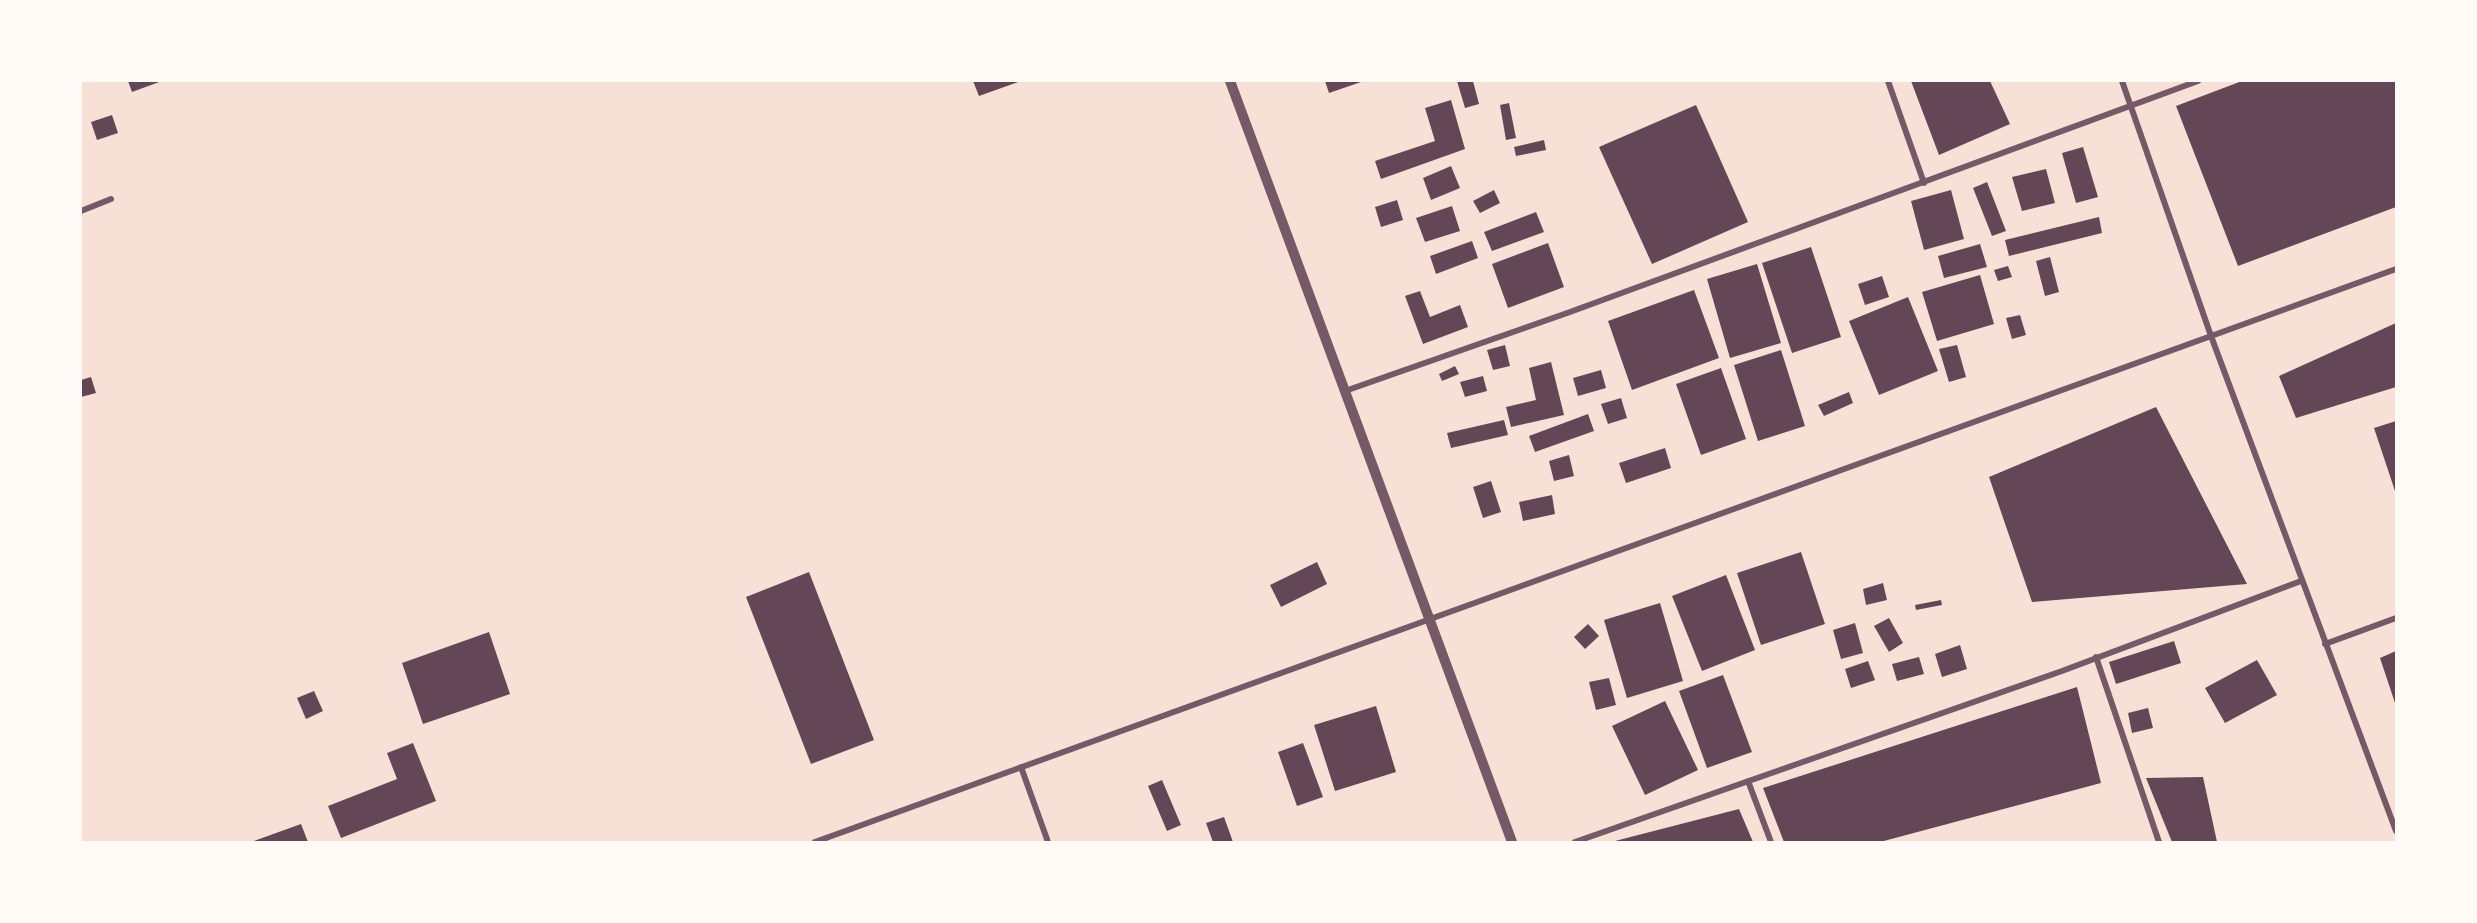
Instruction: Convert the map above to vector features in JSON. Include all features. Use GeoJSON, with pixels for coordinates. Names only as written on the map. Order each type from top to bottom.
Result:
{"type":"FeatureCollection","features":[{"type":"Feature","properties":{"kind":"street"},"geometry":{"type":"LineString","coordinates":[[1230,81],[1512,842]]}},
{"type":"Feature","properties":{"kind":"street"},"geometry":{"type":"LineString","coordinates":[[1888,81],[1924,183]]}},
{"type":"Feature","properties":{"kind":"street"},"geometry":{"type":"LineString","coordinates":[[2122,81],[2211,336],[2396,831]]}},
{"type":"Feature","properties":{"kind":"street"},"geometry":{"type":"LineString","coordinates":[[1345,391],[1559,316],[2198,81]]}},
{"type":"Feature","properties":{"kind":"street"},"geometry":{"type":"LineString","coordinates":[[81,211],[111,199]]}},
{"type":"Feature","properties":{"kind":"street"},"geometry":{"type":"LineString","coordinates":[[815,842],[2396,269]]}},
{"type":"Feature","properties":{"kind":"street"},"geometry":{"type":"LineString","coordinates":[[1575,842],[2096,657],[2301,581]]}},
{"type":"Feature","properties":{"kind":"street"},"geometry":{"type":"LineString","coordinates":[[2325,644],[2396,618]]}},
{"type":"Feature","properties":{"kind":"street"},"geometry":{"type":"LineString","coordinates":[[2096,657],[2159,842]]}},
{"type":"Feature","properties":{"kind":"street"},"geometry":{"type":"LineString","coordinates":[[1021,767],[1048,842]]}},
{"type":"Feature","properties":{"kind":"street"},"geometry":{"type":"LineString","coordinates":[[1748,781],[1771,842]]}},
{"type":"Feature","properties":{"kind":"building"},"geometry":{"type":"Polygon","coordinates":[[[128,81],[162,81],[132,92],[128,81]]]}},
{"type":"Feature","properties":{"kind":"building"},"geometry":{"type":"Polygon","coordinates":[[[973,81],[1021,81],[979,96],[973,81]]]}},
{"type":"Feature","properties":{"kind":"building"},"geometry":{"type":"Polygon","coordinates":[[[1325,81],[1364,81],[1329,93],[1325,81]]]}},
{"type":"Feature","properties":{"kind":"building"},"geometry":{"type":"Polygon","coordinates":[[[1457,81],[1473,81],[1479,104],[1465,108],[1457,81]]]}},
{"type":"Feature","properties":{"kind":"building"},"geometry":{"type":"Polygon","coordinates":[[[1911,81],[1990,81],[2010,124],[1939,155],[1911,81]]]}},
{"type":"Feature","properties":{"kind":"building"},"geometry":{"type":"Polygon","coordinates":[[[2242,81],[2396,81],[2396,207],[2238,266],[2176,106],[2242,81]]]}},
{"type":"Feature","properties":{"kind":"building"},"geometry":{"type":"Polygon","coordinates":[[[1451,100],[1465,149],[1381,179],[1375,161],[1435,141],[1425,108],[1451,100]]]}},
{"type":"Feature","properties":{"kind":"building"},"geometry":{"type":"Polygon","coordinates":[[[1509,103],[1516,138],[1506,140],[1500,105],[1509,103]]]}},
{"type":"Feature","properties":{"kind":"building"},"geometry":{"type":"Polygon","coordinates":[[[1696,105],[1748,222],[1652,264],[1599,147],[1696,105]]]}},
{"type":"Feature","properties":{"kind":"building"},"geometry":{"type":"Polygon","coordinates":[[[112,115],[118,133],[97,140],[91,122],[112,115]]]}},
{"type":"Feature","properties":{"kind":"building"},"geometry":{"type":"Polygon","coordinates":[[[1544,140],[1546,150],[1516,156],[1514,147],[1544,140]]]}},
{"type":"Feature","properties":{"kind":"building"},"geometry":{"type":"Polygon","coordinates":[[[2083,147],[2098,197],[2076,203],[2062,153],[2083,147]]]}},
{"type":"Feature","properties":{"kind":"building"},"geometry":{"type":"Polygon","coordinates":[[[1451,166],[1460,188],[1431,200],[1423,178],[1451,166]]]}},
{"type":"Feature","properties":{"kind":"building"},"geometry":{"type":"Polygon","coordinates":[[[2046,169],[2055,203],[2022,211],[2012,177],[2046,169]]]}},
{"type":"Feature","properties":{"kind":"building"},"geometry":{"type":"Polygon","coordinates":[[[1987,182],[2006,231],[1992,236],[1973,188],[1987,182]]]}},
{"type":"Feature","properties":{"kind":"building"},"geometry":{"type":"Polygon","coordinates":[[[1494,190],[1500,203],[1480,213],[1473,201],[1494,190]]]}},
{"type":"Feature","properties":{"kind":"building"},"geometry":{"type":"Polygon","coordinates":[[[1951,190],[1964,239],[1924,250],[1911,201],[1951,190]]]}},
{"type":"Feature","properties":{"kind":"building"},"geometry":{"type":"Polygon","coordinates":[[[1397,200],[1403,220],[1381,227],[1375,207],[1397,200]]]}},
{"type":"Feature","properties":{"kind":"building"},"geometry":{"type":"Polygon","coordinates":[[[1452,206],[1460,231],[1425,242],[1416,218],[1452,206]]]}},
{"type":"Feature","properties":{"kind":"building"},"geometry":{"type":"Polygon","coordinates":[[[1536,212],[1544,232],[1492,251],[1484,232],[1536,212]]]}},
{"type":"Feature","properties":{"kind":"building"},"geometry":{"type":"Polygon","coordinates":[[[2099,217],[2102,233],[2009,256],[2005,240],[2099,217]]]}},
{"type":"Feature","properties":{"kind":"building"},"geometry":{"type":"Polygon","coordinates":[[[1472,241],[1478,258],[1436,274],[1430,256],[1472,241]]]}},
{"type":"Feature","properties":{"kind":"building"},"geometry":{"type":"Polygon","coordinates":[[[1548,243],[1564,287],[1508,308],[1492,264],[1548,243]]]}},
{"type":"Feature","properties":{"kind":"building"},"geometry":{"type":"Polygon","coordinates":[[[1980,244],[1987,267],[1944,278],[1938,256],[1980,244]]]}},
{"type":"Feature","properties":{"kind":"building"},"geometry":{"type":"Polygon","coordinates":[[[1811,247],[1841,337],[1792,353],[1762,263],[1811,247]]]}},
{"type":"Feature","properties":{"kind":"building"},"geometry":{"type":"Polygon","coordinates":[[[2050,257],[2059,292],[2045,296],[2036,261],[2050,257]]]}},
{"type":"Feature","properties":{"kind":"building"},"geometry":{"type":"Polygon","coordinates":[[[1757,264],[1781,343],[1730,358],[1707,279],[1757,264]]]}},
{"type":"Feature","properties":{"kind":"building"},"geometry":{"type":"Polygon","coordinates":[[[2008,266],[2012,277],[1998,281],[1994,270],[2008,266]]]}},
{"type":"Feature","properties":{"kind":"building"},"geometry":{"type":"Polygon","coordinates":[[[1980,275],[1994,324],[1937,341],[1922,292],[1980,275]]]}},
{"type":"Feature","properties":{"kind":"building"},"geometry":{"type":"Polygon","coordinates":[[[1882,276],[1889,297],[1865,305],[1858,284],[1882,276]]]}},
{"type":"Feature","properties":{"kind":"building"},"geometry":{"type":"Polygon","coordinates":[[[1694,290],[1719,358],[1632,390],[1608,321],[1694,290]]]}},
{"type":"Feature","properties":{"kind":"building"},"geometry":{"type":"Polygon","coordinates":[[[1420,291],[1430,317],[1460,305],[1468,327],[1423,344],[1405,296],[1420,291]]]}},
{"type":"Feature","properties":{"kind":"building"},"geometry":{"type":"Polygon","coordinates":[[[1908,297],[1938,371],[1879,395],[1849,321],[1908,297]]]}},
{"type":"Feature","properties":{"kind":"building"},"geometry":{"type":"Polygon","coordinates":[[[2020,315],[2026,335],[2012,339],[2006,318],[2020,315]]]}},
{"type":"Feature","properties":{"kind":"building"},"geometry":{"type":"Polygon","coordinates":[[[2396,323],[2396,387],[2296,418],[2279,376],[2396,323]]]}},
{"type":"Feature","properties":{"kind":"building"},"geometry":{"type":"Polygon","coordinates":[[[1505,345],[1510,366],[1493,370],[1487,350],[1505,345]]]}},
{"type":"Feature","properties":{"kind":"building"},"geometry":{"type":"Polygon","coordinates":[[[1957,345],[1966,377],[1949,382],[1939,349],[1957,345]]]}},
{"type":"Feature","properties":{"kind":"building"},"geometry":{"type":"Polygon","coordinates":[[[1781,350],[1805,426],[1758,441],[1734,365],[1781,350]]]}},
{"type":"Feature","properties":{"kind":"building"},"geometry":{"type":"Polygon","coordinates":[[[1551,362],[1564,415],[1511,427],[1506,407],[1536,400],[1529,368],[1551,362]]]}},
{"type":"Feature","properties":{"kind":"building"},"geometry":{"type":"Polygon","coordinates":[[[1455,366],[1459,374],[1442,381],[1439,374],[1455,366]]]}},
{"type":"Feature","properties":{"kind":"building"},"geometry":{"type":"Polygon","coordinates":[[[1721,368],[1746,439],[1701,455],[1676,384],[1721,368]]]}},
{"type":"Feature","properties":{"kind":"building"},"geometry":{"type":"Polygon","coordinates":[[[1601,370],[1606,388],[1578,396],[1573,378],[1601,370]]]}},
{"type":"Feature","properties":{"kind":"building"},"geometry":{"type":"Polygon","coordinates":[[[1483,376],[1487,391],[1465,397],[1460,382],[1483,376]]]}},
{"type":"Feature","properties":{"kind":"building"},"geometry":{"type":"Polygon","coordinates":[[[91,377],[96,393],[81,397],[81,380],[91,377]]]}},
{"type":"Feature","properties":{"kind":"building"},"geometry":{"type":"Polygon","coordinates":[[[1849,392],[1853,403],[1824,416],[1818,405],[1849,392]]]}},
{"type":"Feature","properties":{"kind":"building"},"geometry":{"type":"Polygon","coordinates":[[[1621,398],[1627,418],[1608,424],[1601,404],[1621,398]]]}},
{"type":"Feature","properties":{"kind":"building"},"geometry":{"type":"Polygon","coordinates":[[[2156,407],[2247,584],[2032,602],[1989,477],[2156,407]]]}},
{"type":"Feature","properties":{"kind":"building"},"geometry":{"type":"Polygon","coordinates":[[[1588,414],[1594,431],[1535,452],[1529,436],[1588,414]]]}},
{"type":"Feature","properties":{"kind":"building"},"geometry":{"type":"Polygon","coordinates":[[[1504,420],[1508,435],[1451,448],[1447,433],[1504,420]]]}},
{"type":"Feature","properties":{"kind":"building"},"geometry":{"type":"Polygon","coordinates":[[[2396,421],[2396,494],[2374,428],[2396,421]]]}},
{"type":"Feature","properties":{"kind":"building"},"geometry":{"type":"Polygon","coordinates":[[[1665,448],[1671,468],[1626,483],[1619,463],[1665,448]]]}},
{"type":"Feature","properties":{"kind":"building"},"geometry":{"type":"Polygon","coordinates":[[[1569,455],[1574,476],[1554,481],[1549,461],[1569,455]]]}},
{"type":"Feature","properties":{"kind":"building"},"geometry":{"type":"Polygon","coordinates":[[[1491,481],[1501,512],[1483,518],[1473,487],[1491,481]]]}},
{"type":"Feature","properties":{"kind":"building"},"geometry":{"type":"Polygon","coordinates":[[[1552,495],[1555,514],[1523,521],[1519,502],[1552,495]]]}},
{"type":"Feature","properties":{"kind":"building"},"geometry":{"type":"Polygon","coordinates":[[[1801,552],[1825,624],[1761,645],[1737,573],[1801,552]]]}},
{"type":"Feature","properties":{"kind":"building"},"geometry":{"type":"Polygon","coordinates":[[[1317,562],[1327,584],[1281,607],[1270,585],[1317,562]]]}},
{"type":"Feature","properties":{"kind":"building"},"geometry":{"type":"Polygon","coordinates":[[[809,572],[874,740],[811,764],[746,597],[809,572]]]}},
{"type":"Feature","properties":{"kind":"building"},"geometry":{"type":"Polygon","coordinates":[[[1726,575],[1755,650],[1702,671],[1672,596],[1726,575]]]}},
{"type":"Feature","properties":{"kind":"building"},"geometry":{"type":"Polygon","coordinates":[[[1883,583],[1887,600],[1866,605],[1863,589],[1883,583]]]}},
{"type":"Feature","properties":{"kind":"building"},"geometry":{"type":"Polygon","coordinates":[[[1941,600],[1942,605],[1916,610],[1915,605],[1941,600]]]}},
{"type":"Feature","properties":{"kind":"building"},"geometry":{"type":"Polygon","coordinates":[[[1660,603],[1683,681],[1627,698],[1604,620],[1660,603]]]}},
{"type":"Feature","properties":{"kind":"building"},"geometry":{"type":"Polygon","coordinates":[[[1889,618],[1903,643],[1889,652],[1874,626],[1889,618]]]}},
{"type":"Feature","properties":{"kind":"building"},"geometry":{"type":"Polygon","coordinates":[[[1855,623],[1863,653],[1841,659],[1833,630],[1855,623]]]}},
{"type":"Feature","properties":{"kind":"building"},"geometry":{"type":"Polygon","coordinates":[[[1588,624],[1599,636],[1585,649],[1574,637],[1588,624]]]}},
{"type":"Feature","properties":{"kind":"building"},"geometry":{"type":"Polygon","coordinates":[[[489,632],[510,694],[423,724],[402,663],[489,632]]]}},
{"type":"Feature","properties":{"kind":"building"},"geometry":{"type":"Polygon","coordinates":[[[2174,641],[2181,663],[2116,684],[2109,662],[2174,641]]]}},
{"type":"Feature","properties":{"kind":"building"},"geometry":{"type":"Polygon","coordinates":[[[1960,645],[1967,669],[1942,677],[1935,654],[1960,645]]]}},
{"type":"Feature","properties":{"kind":"building"},"geometry":{"type":"Polygon","coordinates":[[[2396,651],[2396,706],[2380,658],[2396,651]]]}},
{"type":"Feature","properties":{"kind":"building"},"geometry":{"type":"Polygon","coordinates":[[[1919,657],[1924,674],[1897,681],[1892,664],[1919,657]]]}},
{"type":"Feature","properties":{"kind":"building"},"geometry":{"type":"Polygon","coordinates":[[[2257,660],[2277,695],[2225,723],[2205,688],[2257,660]]]}},
{"type":"Feature","properties":{"kind":"building"},"geometry":{"type":"Polygon","coordinates":[[[1868,661],[1875,680],[1851,688],[1845,669],[1868,661]]]}},
{"type":"Feature","properties":{"kind":"building"},"geometry":{"type":"Polygon","coordinates":[[[1723,675],[1752,752],[1707,768],[1679,691],[1723,675]]]}},
{"type":"Feature","properties":{"kind":"building"},"geometry":{"type":"Polygon","coordinates":[[[1609,678],[1616,705],[1596,710],[1589,682],[1609,678]]]}},
{"type":"Feature","properties":{"kind":"building"},"geometry":{"type":"Polygon","coordinates":[[[2077,687],[2101,783],[1880,842],[1784,842],[1763,788],[2077,687]]]}},
{"type":"Feature","properties":{"kind":"building"},"geometry":{"type":"Polygon","coordinates":[[[314,691],[323,711],[306,719],[297,698],[314,691]]]}},
{"type":"Feature","properties":{"kind":"building"},"geometry":{"type":"Polygon","coordinates":[[[1665,701],[1698,770],[1645,795],[1612,726],[1665,701]]]}},
{"type":"Feature","properties":{"kind":"building"},"geometry":{"type":"Polygon","coordinates":[[[1376,706],[1396,772],[1335,791],[1314,725],[1376,706]]]}},
{"type":"Feature","properties":{"kind":"building"},"geometry":{"type":"Polygon","coordinates":[[[2148,708],[2153,728],[2132,733],[2128,713],[2148,708]]]}},
{"type":"Feature","properties":{"kind":"building"},"geometry":{"type":"Polygon","coordinates":[[[413,743],[436,801],[341,838],[328,806],[397,779],[387,753],[413,743]]]}},
{"type":"Feature","properties":{"kind":"building"},"geometry":{"type":"Polygon","coordinates":[[[1303,743],[1323,797],[1297,806],[1278,752],[1303,743]]]}},
{"type":"Feature","properties":{"kind":"building"},"geometry":{"type":"Polygon","coordinates":[[[2203,777],[2217,842],[2172,842],[2146,778],[2203,777]]]}},
{"type":"Feature","properties":{"kind":"building"},"geometry":{"type":"Polygon","coordinates":[[[1162,780],[1181,825],[1167,831],[1148,786],[1162,780]]]}},
{"type":"Feature","properties":{"kind":"building"},"geometry":{"type":"Polygon","coordinates":[[[1739,809],[1753,842],[1615,842],[1615,841],[1739,809]]]}},
{"type":"Feature","properties":{"kind":"building"},"geometry":{"type":"Polygon","coordinates":[[[1224,817],[1233,842],[1213,842],[1206,823],[1224,817]]]}},
{"type":"Feature","properties":{"kind":"building"},"geometry":{"type":"Polygon","coordinates":[[[301,824],[308,842],[251,842],[301,824]]]}}]}
